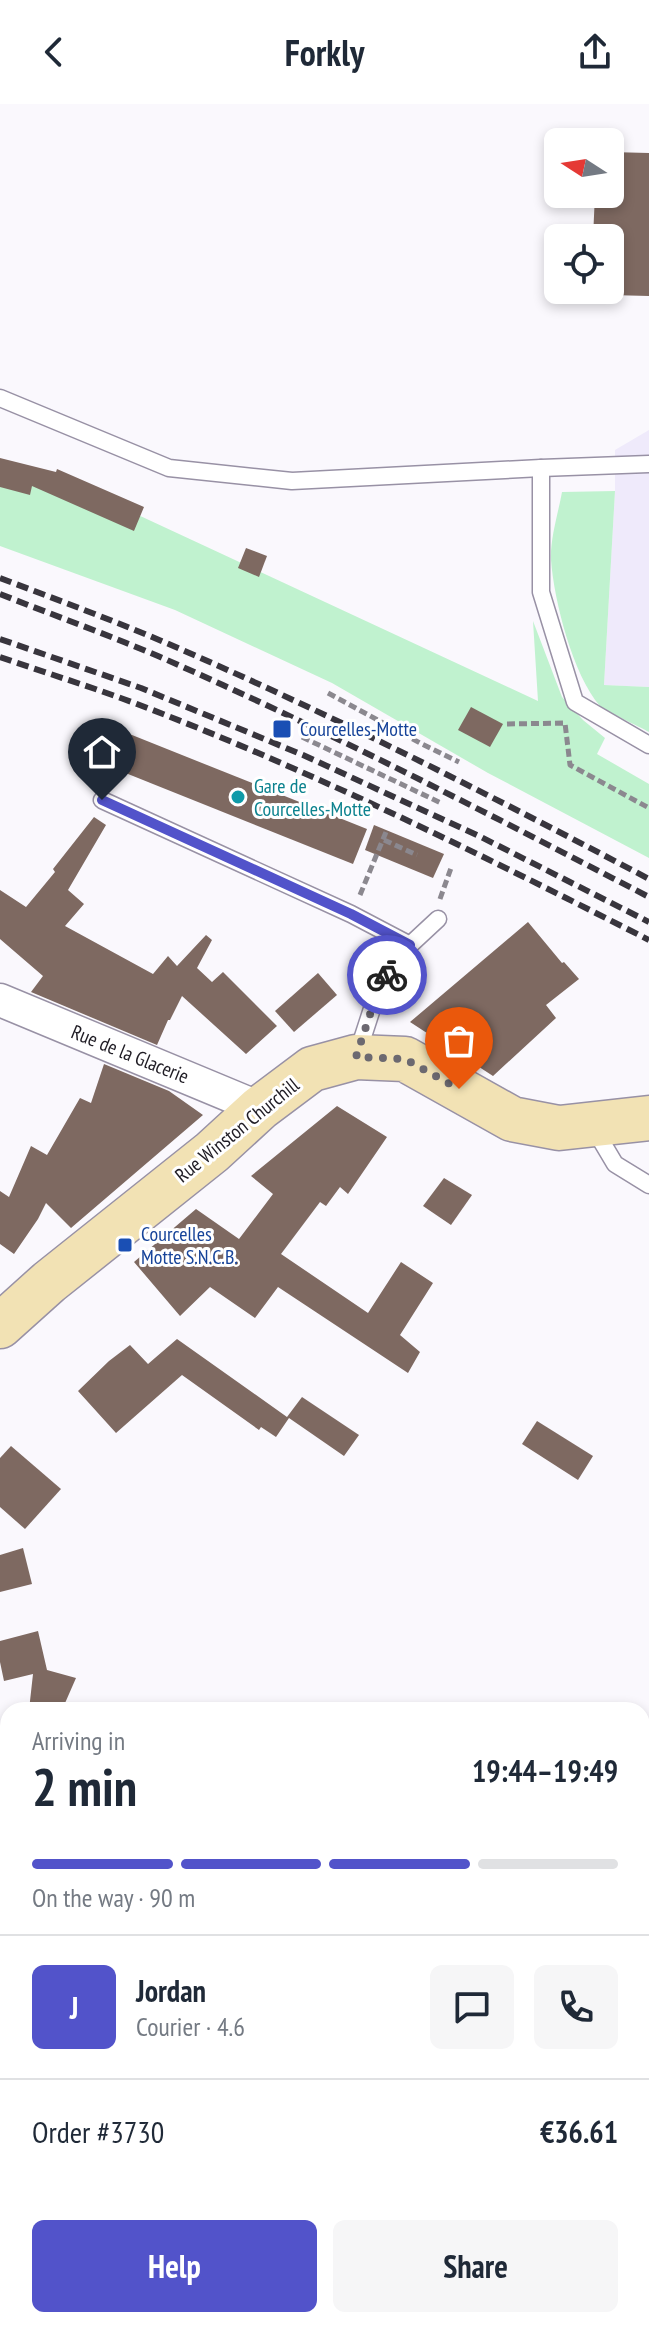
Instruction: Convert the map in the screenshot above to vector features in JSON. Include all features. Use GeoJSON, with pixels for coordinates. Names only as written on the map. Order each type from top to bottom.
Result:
{"type":"FeatureCollection","features":[{"type":"Feature","properties":{"kind":"main road","name":"Rue Winston Churchill"},"geometry":{"type":"LineString","coordinates":[[0,1326],[49,1282],[212,1152],[260,1108],[312,1069],[356,1057],[405,1059],[512,1119],[559,1128],[649,1118]]}},
{"type":"Feature","properties":{"kind":"street","name":"Rue de la Glacerie"},"geometry":{"type":"LineString","coordinates":[[0,1000],[260,1108]]}},
{"type":"Feature","properties":{"kind":"lane"},"geometry":{"type":"LineString","coordinates":[[0,398],[169,468],[292,481],[649,464]]}},
{"type":"Feature","properties":{"kind":"lane"},"geometry":{"type":"LineString","coordinates":[[541,468],[541,592],[575,702],[649,745]]}},
{"type":"Feature","properties":{"kind":"lane"},"geometry":{"type":"LineString","coordinates":[[102,800],[351,914],[410,945]]}},
{"type":"Feature","properties":{"kind":"lane"},"geometry":{"type":"LineString","coordinates":[[356,1057],[380,984],[438,913]]}},
{"type":"Feature","properties":{"kind":"lane"},"geometry":{"type":"LineString","coordinates":[[590,1123],[615,1164],[649,1185]]}},
{"type":"Feature","properties":{"kind":"path"},"geometry":{"type":"LineString","coordinates":[[328,693],[459,762]]}},
{"type":"Feature","properties":{"kind":"path"},"geometry":{"type":"LineString","coordinates":[[507,724],[565,723],[570,765],[649,808]]}},
{"type":"Feature","properties":{"kind":"path"},"geometry":{"type":"LineString","coordinates":[[302,737],[441,803]]}},
{"type":"Feature","properties":{"kind":"path"},"geometry":{"type":"LineString","coordinates":[[351,914],[386,832]]}},
{"type":"Feature","properties":{"kind":"path"},"geometry":{"type":"LineString","coordinates":[[384,840],[417,855]]}},
{"type":"Feature","properties":{"kind":"path"},"geometry":{"type":"LineString","coordinates":[[438,913],[451,868]]}},
{"type":"Feature","properties":{"kind":"shaded area"},"geometry":{"type":"Polygon","coordinates":[[[649,430],[649,687],[604,685],[615,450],[649,430]]]}},
{"type":"Feature","properties":{"kind":"green space"},"geometry":{"type":"Polygon","coordinates":[[[0,475],[136,514],[538,701],[533,621],[562,697],[605,738],[597,754],[649,784],[649,858],[488,773],[332,683],[175,610],[0,546],[0,475]]]}},
{"type":"Feature","properties":{"kind":"green space"},"geometry":{"type":"Polygon","coordinates":[[[615,491],[604,685],[649,687],[649,732],[603,708],[590,693],[566,637],[553,577],[552,544],[562,492],[615,491]]]}},
{"type":"Feature","properties":{"kind":"building"},"geometry":{"type":"Polygon","coordinates":[[[624,152],[649,153],[649,296],[624,295],[624,224],[594,224],[594,208],[624,208],[624,152]]]}},
{"type":"Feature","properties":{"kind":"building"},"geometry":{"type":"Polygon","coordinates":[[[0,458],[56,472],[57,469],[144,507],[134,531],[32,486],[30,495],[0,487],[0,458]]]}},
{"type":"Feature","properties":{"kind":"building"},"geometry":{"type":"Polygon","coordinates":[[[246,548],[267,556],[259,577],[238,568],[246,548]]]}},
{"type":"Feature","properties":{"kind":"building"},"geometry":{"type":"Polygon","coordinates":[[[471,707],[503,724],[490,747],[458,730],[471,707]]]}},
{"type":"Feature","properties":{"kind":"building","name":"Gare de Courcelles-Motte"},"geometry":{"type":"Polygon","coordinates":[[[127,733],[367,829],[353,864],[113,768],[127,733]]]}},
{"type":"Feature","properties":{"kind":"building"},"geometry":{"type":"Polygon","coordinates":[[[94,817],[106,825],[68,890],[84,904],[65,926],[153,974],[168,956],[177,966],[206,935],[212,940],[197,968],[212,982],[223,972],[277,1026],[246,1054],[182,996],[157,1045],[31,992],[43,976],[0,939],[0,890],[26,907],[94,817]]]}},
{"type":"Feature","properties":{"kind":"building"},"geometry":{"type":"Polygon","coordinates":[[[374,825],[444,854],[433,878],[365,850],[374,825]]]}},
{"type":"Feature","properties":{"kind":"building"},"geometry":{"type":"Polygon","coordinates":[[[528,922],[579,979],[546,1005],[556,1018],[493,1076],[410,1022],[528,922]]]}},
{"type":"Feature","properties":{"kind":"building"},"geometry":{"type":"Polygon","coordinates":[[[318,973],[337,995],[294,1032],[275,1011],[318,973]]]}},
{"type":"Feature","properties":{"kind":"building"},"geometry":{"type":"Polygon","coordinates":[[[104,1064],[169,1091],[203,1115],[71,1228],[46,1203],[14,1254],[0,1244],[0,1191],[9,1197],[31,1146],[47,1155],[80,1098],[91,1103],[104,1064]]]}},
{"type":"Feature","properties":{"kind":"building"},"geometry":{"type":"Polygon","coordinates":[[[337,1106],[387,1137],[348,1194],[340,1187],[326,1206],[320,1202],[281,1254],[368,1313],[401,1262],[433,1283],[400,1335],[420,1352],[408,1373],[278,1287],[255,1318],[210,1287],[180,1316],[134,1262],[196,1209],[239,1239],[273,1194],[251,1176],[337,1106]]]}},
{"type":"Feature","properties":{"kind":"building"},"geometry":{"type":"Polygon","coordinates":[[[444,1178],[472,1195],[451,1225],[423,1206],[444,1178]]]}},
{"type":"Feature","properties":{"kind":"building"},"geometry":{"type":"Polygon","coordinates":[[[177,1339],[287,1417],[302,1397],[359,1435],[344,1456],[289,1418],[276,1437],[261,1427],[259,1430],[182,1375],[116,1433],[78,1391],[130,1345],[148,1364],[177,1339]]]}},
{"type":"Feature","properties":{"kind":"building"},"geometry":{"type":"Polygon","coordinates":[[[537,1421],[593,1456],[578,1480],[522,1444],[537,1421]]]}},
{"type":"Feature","properties":{"kind":"building"},"geometry":{"type":"Polygon","coordinates":[[[11,1446],[61,1489],[25,1529],[0,1507],[0,1458],[11,1446]]]}},
{"type":"Feature","properties":{"kind":"building"},"geometry":{"type":"Polygon","coordinates":[[[23,1548],[32,1584],[0,1592],[0,1555],[23,1548]]]}},
{"type":"Feature","properties":{"kind":"building"},"geometry":{"type":"Polygon","coordinates":[[[38,1631],[47,1670],[76,1678],[66,1702],[30,1702],[33,1674],[4,1681],[0,1641],[38,1631]]]}},
{"type":"Feature","properties":{"kind":"railway"},"geometry":{"type":"LineString","coordinates":[[0,578],[144,634],[287,697],[649,879]]}},
{"type":"Feature","properties":{"kind":"railway"},"geometry":{"type":"LineString","coordinates":[[0,594],[158,656],[282,713],[649,897]]}},
{"type":"Feature","properties":{"kind":"railway"},"geometry":{"type":"LineString","coordinates":[[0,639],[141,688],[303,755],[481,837],[649,922]]}},
{"type":"Feature","properties":{"kind":"railway"},"geometry":{"type":"LineString","coordinates":[[0,657],[137,704],[268,757],[460,846],[649,940]]}},
{"type":"Feature","properties":{"kind":"way so far"},"geometry":{"type":"LineString","coordinates":[[387,975],[380,984],[356,1057],[405,1059],[459,1089]]}},
{"type":"Feature","properties":{"kind":"place","name":"Courcelles-Motte"},"geometry":{"type":"Point","coordinates":[282,729]}},
{"type":"Feature","properties":{"kind":"place","name":"Gare de Courcelles-Motte"},"geometry":{"type":"Point","coordinates":[238,797]}},
{"type":"Feature","properties":{"kind":"place","name":"Courcelles Motte S.N.C.B."},"geometry":{"type":"Point","coordinates":[125,1245]}},
{"type":"Feature","properties":{"kind":"route"},"geometry":{"type":"LineString","coordinates":[[102,800],[351,914],[410,945],[387,975]]}}]}
